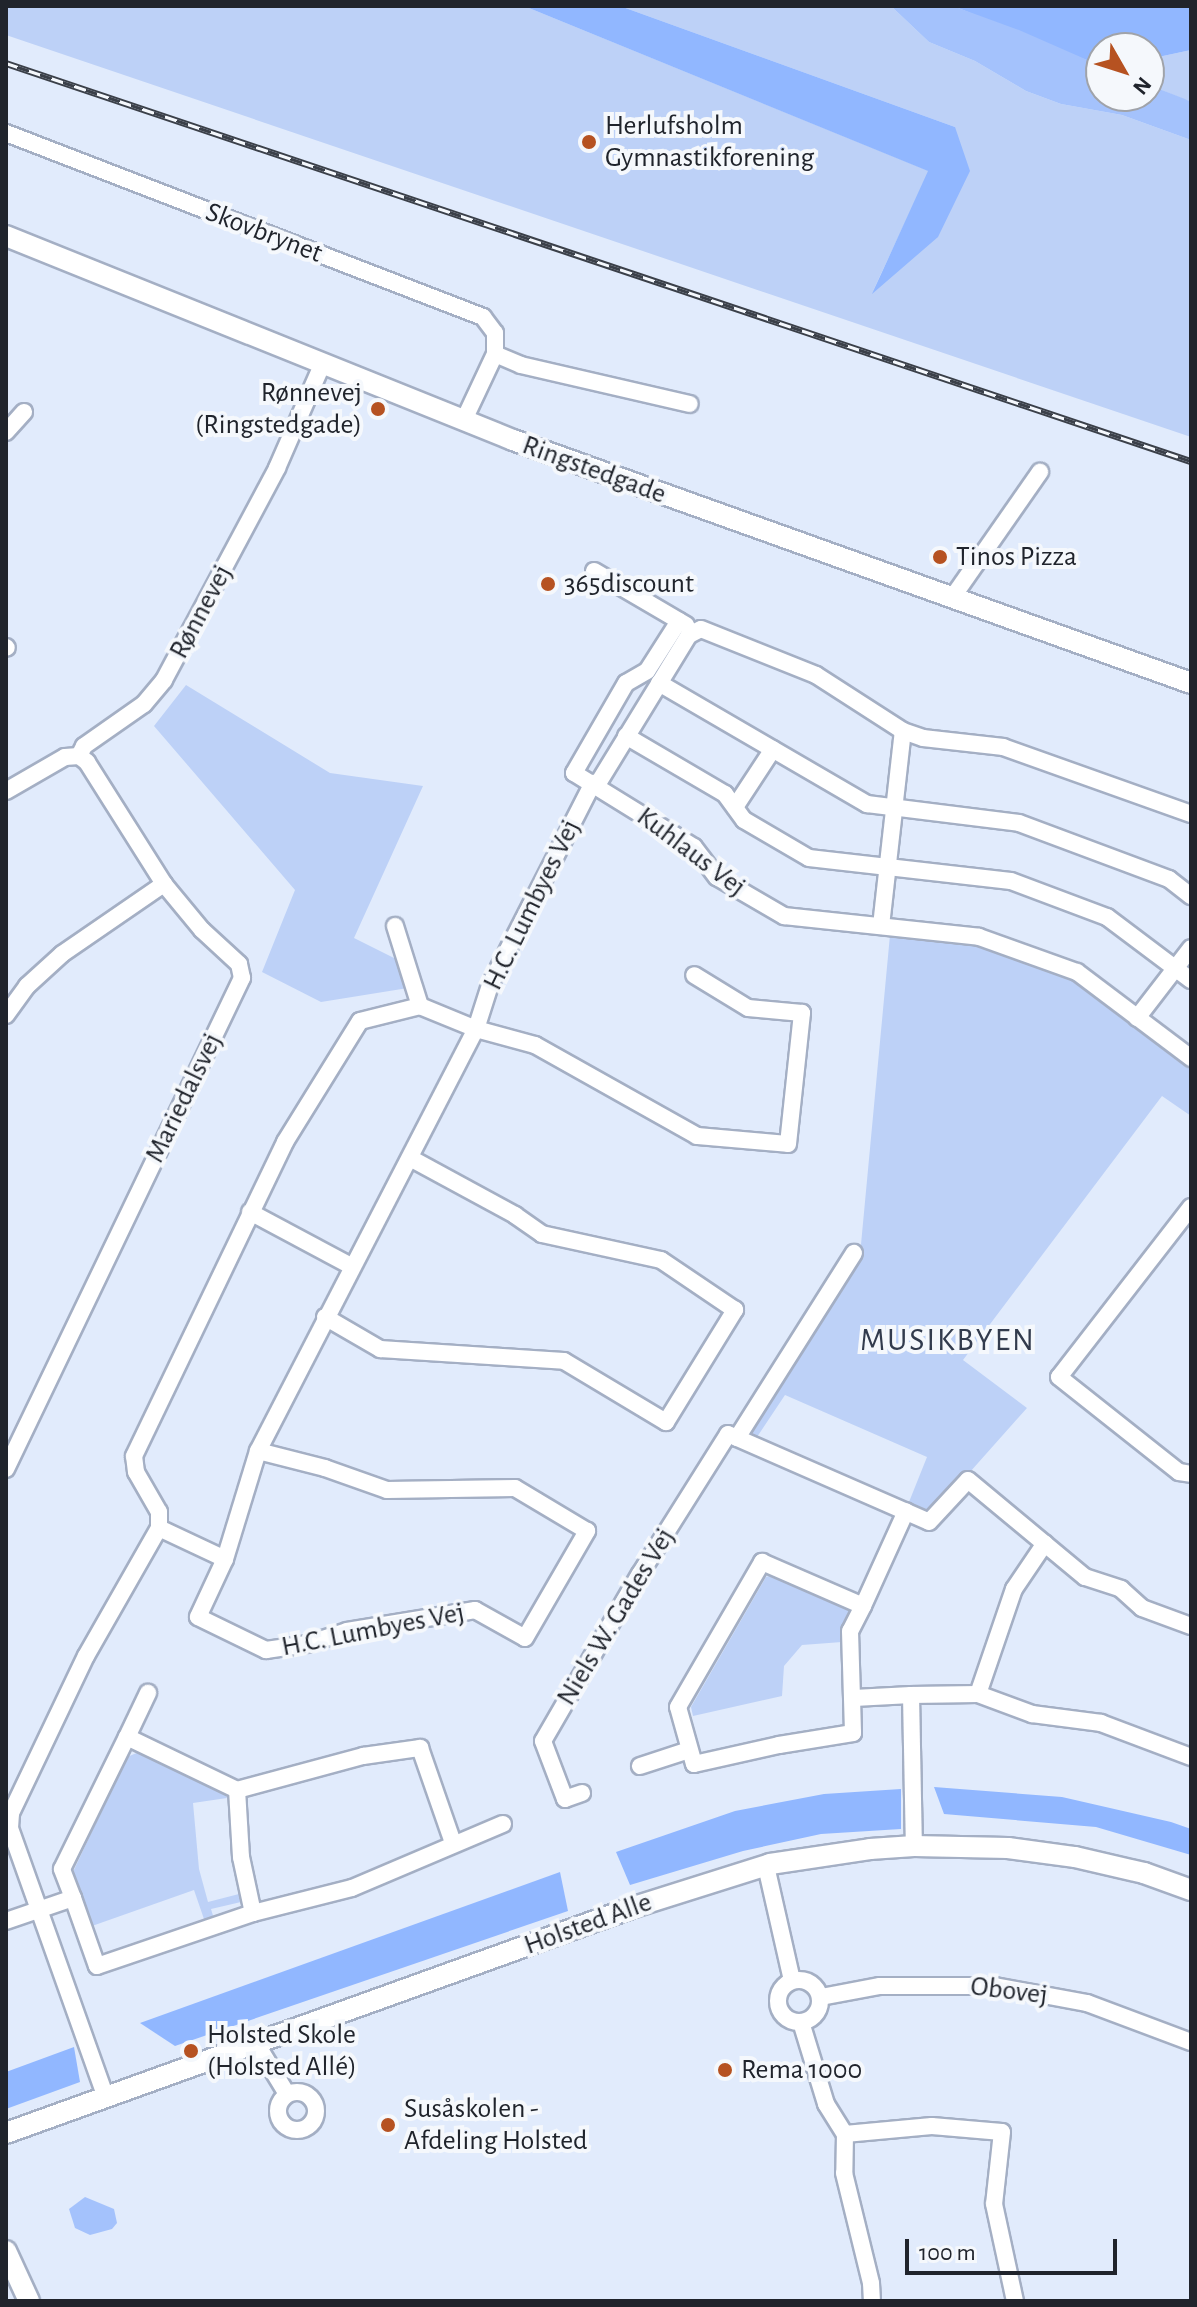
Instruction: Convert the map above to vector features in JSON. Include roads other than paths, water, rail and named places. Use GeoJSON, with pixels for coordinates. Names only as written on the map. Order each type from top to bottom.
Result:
{"type":"FeatureCollection","features":[{"type":"Feature","properties":{"kind":"street","name":"Skovbrynet"},"geometry":{"type":"LineString","coordinates":[[6,133],[483,317],[495,333],[495,354]]}},
{"type":"Feature","properties":{"kind":"street","name":"Ringstedgade"},"geometry":{"type":"LineString","coordinates":[[6,236],[322,365],[633,485],[1191,683]]}},
{"type":"Feature","properties":{"kind":"street"},"geometry":{"type":"LineString","coordinates":[[464,420],[495,354],[521,365],[690,404]]}},
{"type":"Feature","properties":{"kind":"street","name":"Rønnevej"},"geometry":{"type":"LineString","coordinates":[[6,791],[65,757],[79,756],[84,746],[144,704],[164,680],[277,468],[322,365]]}},
{"type":"Feature","properties":{"kind":"street"},"geometry":{"type":"LineString","coordinates":[[6,432],[24,412]]}},
{"type":"Feature","properties":{"kind":"street"},"geometry":{"type":"LineString","coordinates":[[952,598],[1040,472]]}},
{"type":"Feature","properties":{"kind":"street"},"geometry":{"type":"LineString","coordinates":[[594,571],[694,630],[708,630],[816,675],[903,731],[923,738],[1003,747],[1191,814]]}},
{"type":"Feature","properties":{"kind":"street"},"geometry":{"type":"LineString","coordinates":[[679,621],[647,671],[626,683],[574,773],[595,784],[694,630]]}},
{"type":"Feature","properties":{"kind":"street"},"geometry":{"type":"LineString","coordinates":[[659,683],[867,804],[1019,823],[1169,879],[1191,896]]}},
{"type":"Feature","properties":{"kind":"street"},"geometry":{"type":"LineString","coordinates":[[881,926],[903,731]]}},
{"type":"Feature","properties":{"kind":"street","name":"Kuhlaus Vej"},"geometry":{"type":"LineString","coordinates":[[626,736],[725,794],[744,820],[809,858],[1011,881],[1107,917],[1191,980]]}},
{"type":"Feature","properties":{"kind":"street"},"geometry":{"type":"LineString","coordinates":[[735,807],[773,749]]}},
{"type":"Feature","properties":{"kind":"street","name":"Mariedalsvej"},"geometry":{"type":"LineString","coordinates":[[8,1460],[242,978],[239,964],[202,930],[164,884],[87,762],[79,756]]}},
{"type":"Feature","properties":{"kind":"street","name":"Kuhlaus Vej"},"geometry":{"type":"LineString","coordinates":[[595,784],[694,847],[717,877],[784,916],[979,937],[1077,972],[1191,1058]]}},
{"type":"Feature","properties":{"kind":"street","name":"H.C. Lumbyes Vej"},"geometry":{"type":"LineString","coordinates":[[258,1451],[325,1468],[387,1490],[515,1488],[587,1531],[525,1638],[475,1610],[347,1631],[307,1644],[266,1650],[198,1617],[225,1559],[258,1451],[476,1029],[490,985],[595,784]]}},
{"type":"Feature","properties":{"kind":"street"},"geometry":{"type":"LineString","coordinates":[[6,1015],[27,986],[62,954],[164,884]]}},
{"type":"Feature","properties":{"kind":"street"},"geometry":{"type":"LineString","coordinates":[[105,2095],[10,1828],[11,1813],[86,1656],[159,1528],[159,1512],[136,1472],[134,1456],[285,1142],[360,1021],[420,1006],[395,926]]}},
{"type":"Feature","properties":{"kind":"street"},"geometry":{"type":"LineString","coordinates":[[1137,1018],[1191,948]]}},
{"type":"Feature","properties":{"kind":"street","name":"H.C. Lumbyes Vej"},"geometry":{"type":"LineString","coordinates":[[420,1006],[476,1029],[535,1045],[697,1136],[788,1144],[802,1013],[748,1008],[694,975]]}},
{"type":"Feature","properties":{"kind":"street"},"geometry":{"type":"LineString","coordinates":[[325,1317],[380,1349],[564,1361],[666,1422],[735,1310],[661,1260],[542,1234],[515,1215],[410,1158]]}},
{"type":"Feature","properties":{"kind":"street"},"geometry":{"type":"LineString","coordinates":[[250,1212],[351,1266]]}},
{"type":"Feature","properties":{"kind":"street"},"geometry":{"type":"LineString","coordinates":[[1188,1218],[1059,1377],[1179,1472],[1191,1474]]}},
{"type":"Feature","properties":{"kind":"street","name":"Niels W. Gades Vej"},"geometry":{"type":"LineString","coordinates":[[582,1793],[565,1799],[543,1741],[640,1574],[728,1434],[737,1438],[854,1253]]}},
{"type":"Feature","properties":{"kind":"street"},"geometry":{"type":"LineString","coordinates":[[737,1438],[929,1522],[968,1480],[1085,1577],[1121,1589],[1142,1608],[1191,1626]]}},
{"type":"Feature","properties":{"kind":"street"},"geometry":{"type":"LineString","coordinates":[[863,1606],[762,1562],[678,1707],[694,1764],[853,1733],[850,1631],[863,1606],[906,1511]]}},
{"type":"Feature","properties":{"kind":"street"},"geometry":{"type":"LineString","coordinates":[[159,1528],[225,1559]]}},
{"type":"Feature","properties":{"kind":"street"},"geometry":{"type":"LineString","coordinates":[[978,1694],[1014,1589],[1045,1543]]}},
{"type":"Feature","properties":{"kind":"street"},"geometry":{"type":"LineString","coordinates":[[148,1693],[62,1869],[97,1966],[253,1913],[352,1888],[503,1824]]}},
{"type":"Feature","properties":{"kind":"street"},"geometry":{"type":"LineString","coordinates":[[854,1698],[978,1694],[1032,1714],[1101,1723],[1191,1757]]}},
{"type":"Feature","properties":{"kind":"street"},"geometry":{"type":"LineString","coordinates":[[911,1695],[914,1846]]}},
{"type":"Feature","properties":{"kind":"street"},"geometry":{"type":"LineString","coordinates":[[127,1737],[237,1790],[363,1756],[420,1748],[453,1843]]}},
{"type":"Feature","properties":{"kind":"street"},"geometry":{"type":"LineString","coordinates":[[640,1766],[689,1750]]}},
{"type":"Feature","properties":{"kind":"street"},"geometry":{"type":"LineString","coordinates":[[237,1790],[241,1857],[253,1913]]}},
{"type":"Feature","properties":{"kind":"street","name":"Holsted Alle"},"geometry":{"type":"LineString","coordinates":[[6,2133],[105,2095],[713,1880],[820,1854],[914,1846],[1008,1848],[1075,1857],[1144,1873],[1191,1890]]}},
{"type":"Feature","properties":{"kind":"street"},"geometry":{"type":"LineString","coordinates":[[766,1866],[792,1980]]}},
{"type":"Feature","properties":{"kind":"street"},"geometry":{"type":"LineString","coordinates":[[6,1921],[73,1898]]}},
{"type":"Feature","properties":{"kind":"street"},"geometry":{"type":"LineString","coordinates":[[792,1980],[810,1982],[821,1997],[814,2016],[801,2022],[788,2019],[779,2008],[779,1995],[792,1980]]}},
{"type":"Feature","properties":{"kind":"street","name":"Obovej"},"geometry":{"type":"LineString","coordinates":[[821,1997],[880,1986],[995,1986],[1087,2003],[1191,2042]]}},
{"type":"Feature","properties":{"kind":"street"},"geometry":{"type":"LineString","coordinates":[[801,2022],[826,2104],[845,2134],[844,2173],[871,2283],[872,2301]]}},
{"type":"Feature","properties":{"kind":"street"},"geometry":{"type":"LineString","coordinates":[[256,2043],[287,2094]]}},
{"type":"Feature","properties":{"kind":"street"},"geometry":{"type":"LineString","coordinates":[[845,2134],[932,2126],[1002,2132],[994,2204],[1015,2301]]}},
{"type":"Feature","properties":{"kind":"street"},"geometry":{"type":"LineString","coordinates":[[6,2251],[29,2301]]}},
{"type":"Feature","properties":{"kind":"railway"},"geometry":{"type":"LineString","coordinates":[[6,63],[1191,461]]}},
{"type":"Feature","properties":{"kind":"place","name":"Herlufsholm Gymnastikforening"},"geometry":{"type":"Point","coordinates":[589,142]}},
{"type":"Feature","properties":{"kind":"place","name":"Rønnevej (Ringstedgade)"},"geometry":{"type":"Point","coordinates":[378,409]}},
{"type":"Feature","properties":{"kind":"place","name":"Tinos Pizza"},"geometry":{"type":"Point","coordinates":[940,557]}},
{"type":"Feature","properties":{"kind":"place","name":"365discount"},"geometry":{"type":"Point","coordinates":[548,584]}},
{"type":"Feature","properties":{"kind":"place","name":"Holsted Skole (Holsted Allé)"},"geometry":{"type":"Point","coordinates":[191,2051]}},
{"type":"Feature","properties":{"kind":"place","name":"Rema 1000"},"geometry":{"type":"Point","coordinates":[725,2070]}},
{"type":"Feature","properties":{"kind":"place","name":"Susåskolen - Afdeling Holsted"},"geometry":{"type":"Point","coordinates":[388,2125]}},
{"type":"Feature","properties":{"kind":"district","name":"MUSIKBYEN"},"geometry":{"type":"Point","coordinates":[948,1340]}}]}
